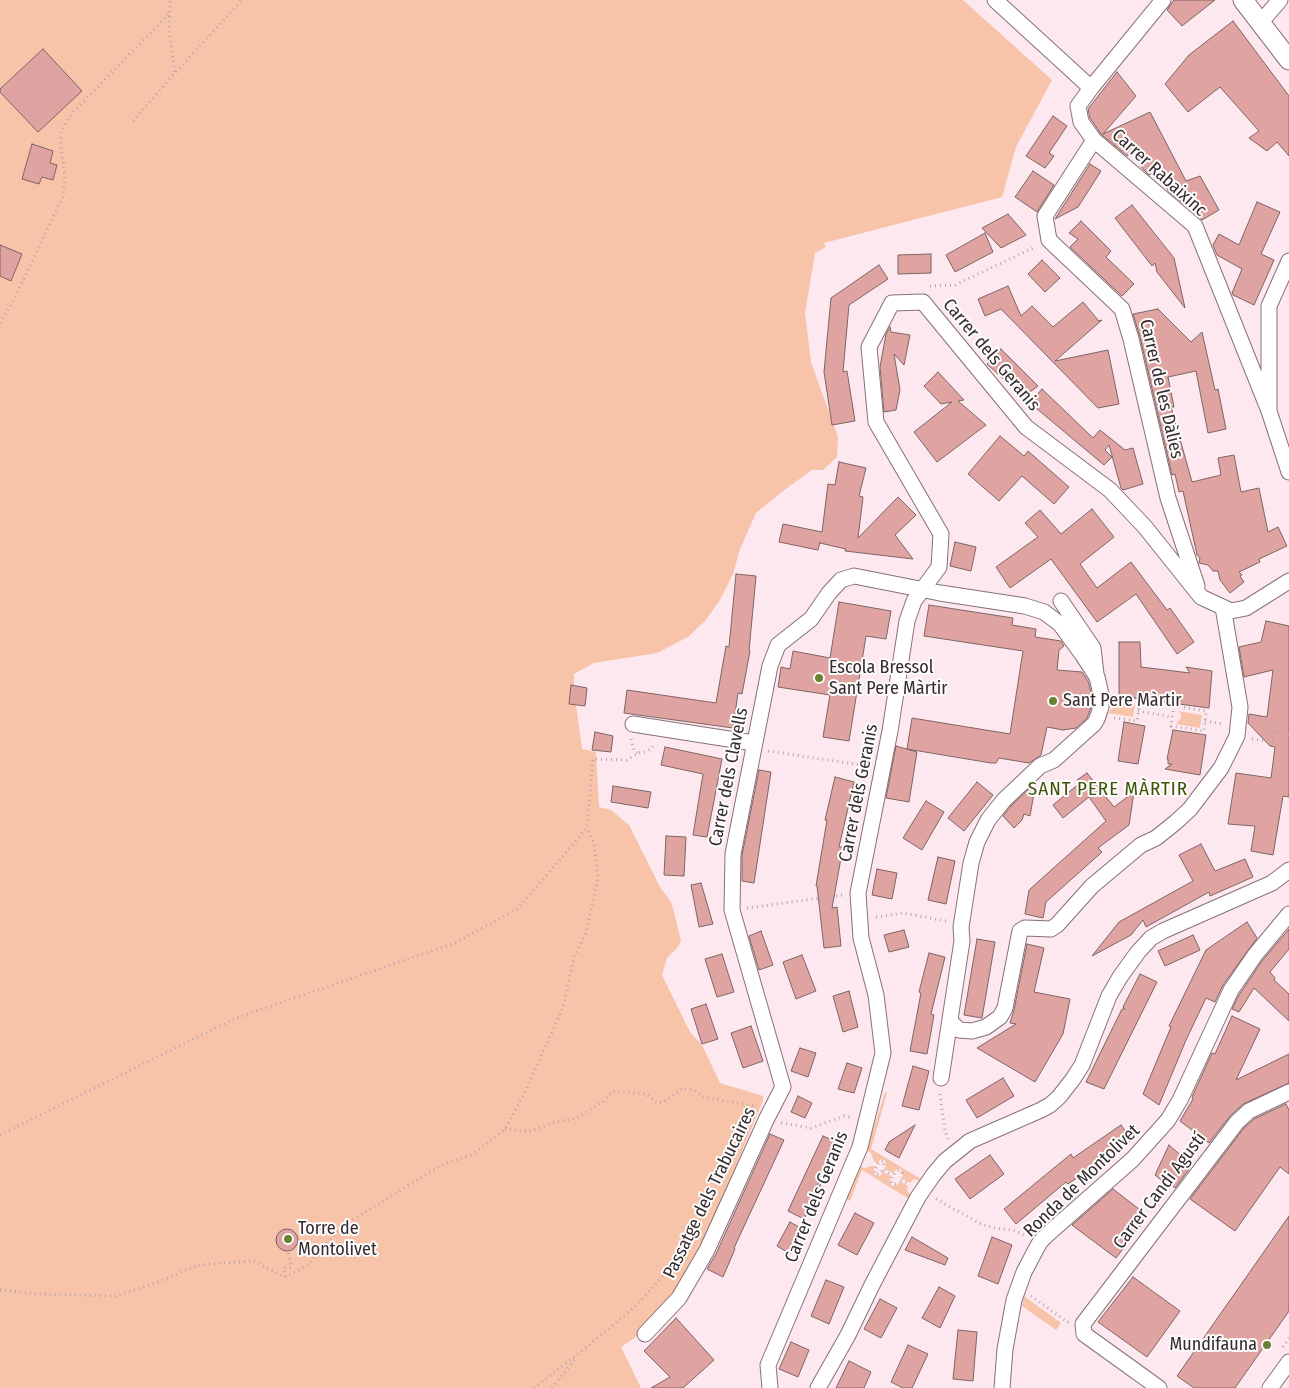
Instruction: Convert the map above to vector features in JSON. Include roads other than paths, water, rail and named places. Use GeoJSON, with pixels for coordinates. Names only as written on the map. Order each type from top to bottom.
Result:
{"type":"FeatureCollection","features":[{"type":"Feature","properties":{"kind":"street"},"geometry":{"type":"LineString","coordinates":[[996,0],[1091,88]]}},
{"type":"Feature","properties":{"kind":"street","name":"Carrer Rabaixinc"},"geometry":{"type":"LineString","coordinates":[[1163,0],[1078,106],[1081,122],[1094,140],[1195,226],[1268,411],[1289,472]]}},
{"type":"Feature","properties":{"kind":"street"},"geometry":{"type":"LineString","coordinates":[[1243,0],[1289,60]]}},
{"type":"Feature","properties":{"kind":"street"},"geometry":{"type":"LineString","coordinates":[[1260,23],[1280,0]]}},
{"type":"Feature","properties":{"kind":"street","name":"Carrer de les Dàlies"},"geometry":{"type":"LineString","coordinates":[[1094,140],[1045,216],[1049,240],[1122,310],[1131,339],[1168,498],[1201,597]]}},
{"type":"Feature","properties":{"kind":"street"},"geometry":{"type":"LineString","coordinates":[[1268,411],[1269,306],[1289,261]]}},
{"type":"Feature","properties":{"kind":"street","name":"Carrer dels Geranis"},"geometry":{"type":"LineString","coordinates":[[770,1388],[768,1365],[860,1147],[883,1053],[876,995],[862,938],[858,893],[883,767],[907,621],[914,601],[939,567],[941,534],[876,422],[869,347],[892,303],[923,302],[1026,426],[1110,490],[1145,527],[1201,597],[1231,611],[1246,608],[1289,581]]}},
{"type":"Feature","properties":{"kind":"street","name":"Carrer dels Clavells"},"geometry":{"type":"LineString","coordinates":[[783,1087],[732,910],[733,854],[770,666],[778,646],[811,619],[829,593],[841,580],[854,576],[940,593],[1025,606],[1050,615],[1066,631],[1097,677]]}},
{"type":"Feature","properties":{"kind":"street"},"geometry":{"type":"LineString","coordinates":[[942,1078],[962,941],[962,924],[975,848],[988,820],[1004,800],[1037,768],[1058,756],[1083,735],[1097,719],[1101,707],[1102,700],[1093,648],[1061,601]]}},
{"type":"Feature","properties":{"kind":"street"},"geometry":{"type":"LineString","coordinates":[[950,1021],[959,1030],[972,1031],[986,1026],[1000,1017],[1005,1008],[1020,931],[1025,928],[1051,928],[1057,925],[1092,886],[1141,845],[1156,838],[1190,809],[1220,768],[1237,736],[1240,707],[1223,607]]}},
{"type":"Feature","properties":{"kind":"street"},"geometry":{"type":"LineString","coordinates":[[633,724],[753,746]]}},
{"type":"Feature","properties":{"kind":"street"},"geometry":{"type":"LineString","coordinates":[[818,1388],[848,1335],[918,1197],[934,1174],[954,1153],[970,1141],[1041,1110],[1059,1097],[1074,1079],[1082,1065],[1109,996],[1138,952],[1151,938],[1272,882],[1289,870]]}},
{"type":"Feature","properties":{"kind":"street","name":"Ronda de Montolivet"},"geometry":{"type":"LineString","coordinates":[[1002,1388],[1005,1349],[1014,1300],[1024,1272],[1040,1242],[1133,1160],[1168,1120],[1180,1100],[1231,990],[1255,955],[1289,914]]}},
{"type":"Feature","properties":{"kind":"street","name":"Passatge dels Trabucaires"},"geometry":{"type":"LineString","coordinates":[[645,1334],[679,1298],[707,1250],[769,1113],[783,1087]]}},
{"type":"Feature","properties":{"kind":"street","name":"Carrer Candi Agustí"},"geometry":{"type":"LineString","coordinates":[[1159,1388],[1084,1334],[1083,1324],[1237,1122],[1249,1111],[1289,1092]]}},
{"type":"Feature","properties":{"kind":"street"},"geometry":{"type":"LineString","coordinates":[[1270,1388],[1289,1362]]}},
{"type":"Feature","properties":{"kind":"place","name":"Escola Bressol Sant Pere Màrtir"},"geometry":{"type":"Point","coordinates":[819,678]}},
{"type":"Feature","properties":{"kind":"place","name":"Sant Pere Màrtir"},"geometry":{"type":"Point","coordinates":[1053,701]}},
{"type":"Feature","properties":{"kind":"place","name":"Torre de Montolivet"},"geometry":{"type":"Point","coordinates":[288,1239]}},
{"type":"Feature","properties":{"kind":"place","name":"Mundifauna"},"geometry":{"type":"Point","coordinates":[1267,1345]}},
{"type":"Feature","properties":{"kind":"district","name":"SANT PERE MÀRTIR"},"geometry":{"type":"Point","coordinates":[1108,790]}}]}
